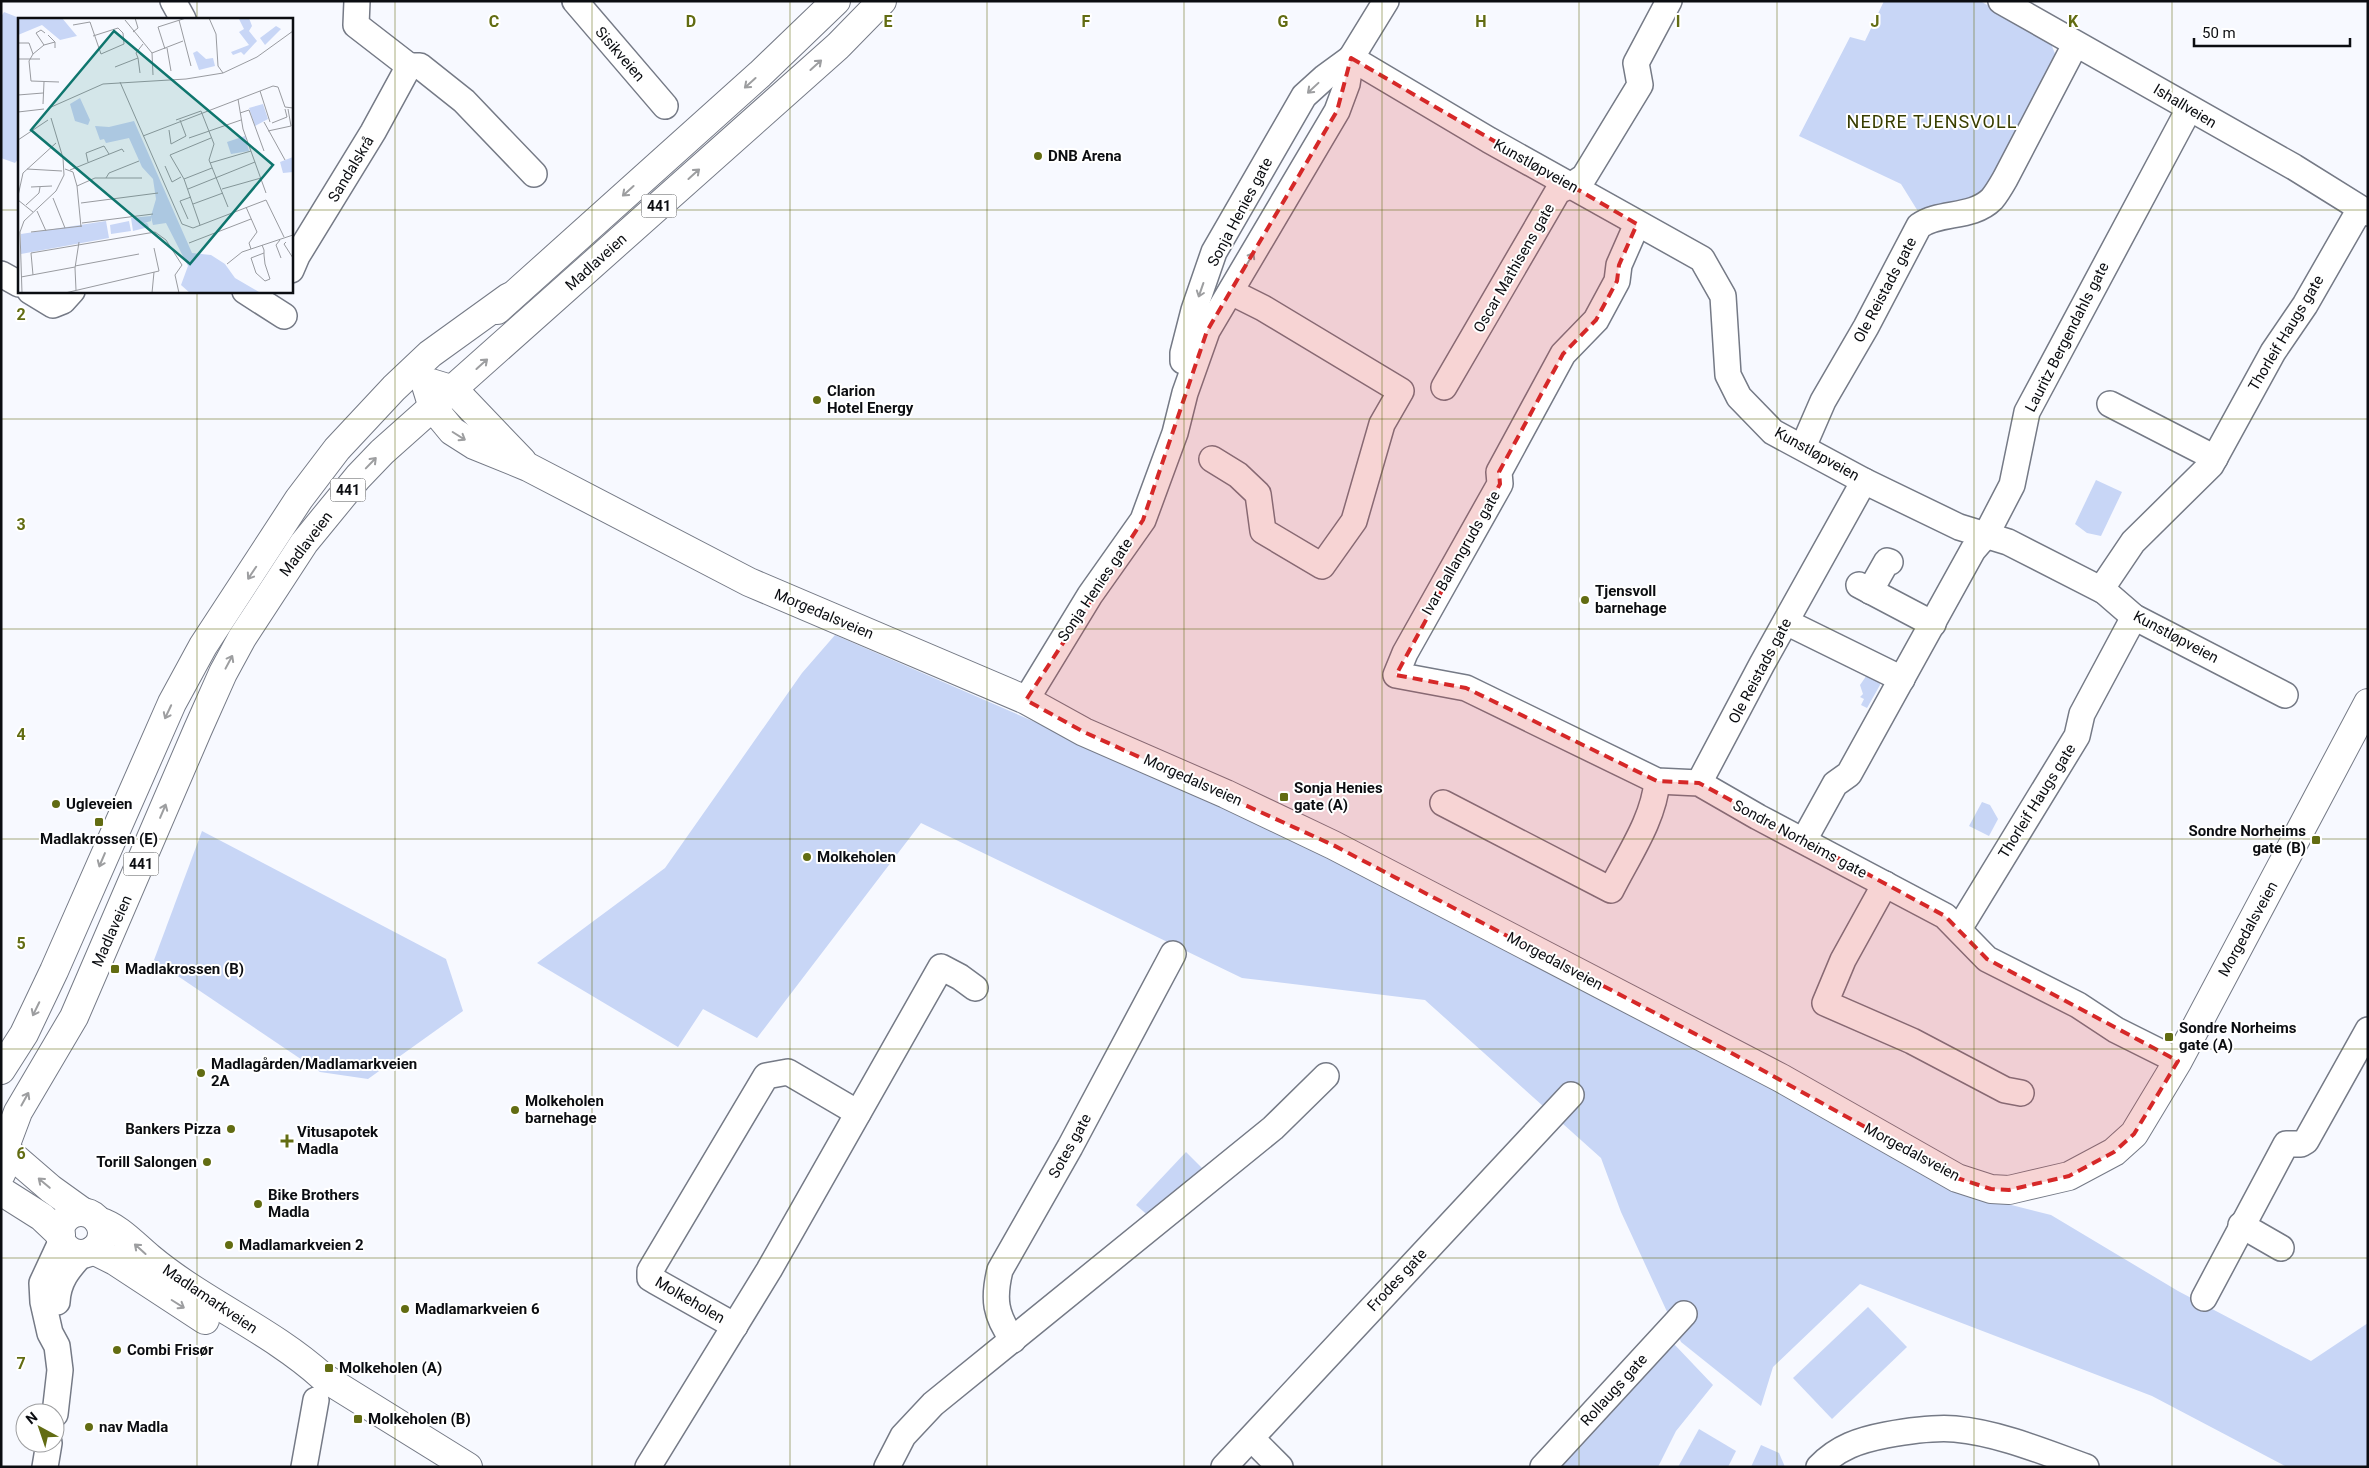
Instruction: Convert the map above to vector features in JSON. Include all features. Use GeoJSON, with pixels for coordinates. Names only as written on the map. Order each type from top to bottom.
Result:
{"type":"FeatureCollection","features":[{"type":"Feature","properties":{"kind":"main road","name":"Madlaveien"},"geometry":{"type":"LineString","coordinates":[[279,532],[364,438],[425,382],[509,297],[760,74],[836,1]]}},
{"type":"Feature","properties":{"kind":"main road","name":"Madlaveien"},"geometry":{"type":"LineString","coordinates":[[4,1150],[18,1112],[74,1017],[202,721],[242,638],[304,543],[382,452],[454,390],[838,46],[882,1]]}},
{"type":"Feature","properties":{"kind":"main road","name":"Madlaveien"},"geometry":{"type":"LineString","coordinates":[[1,1070],[24,1034],[54,971],[172,703],[203,646],[314,477],[366,416],[430,354],[509,297]]}},
{"type":"Feature","properties":{"kind":"main road"},"geometry":{"type":"LineString","coordinates":[[425,382],[454,390]]}},
{"type":"Feature","properties":{"kind":"main road","name":"Morgedalsveien"},"geometry":{"type":"LineString","coordinates":[[425,382],[432,408],[452,431],[474,445],[528,467],[749,582],[1026,700],[1084,732],[1188,776],[1333,845],[1745,1059],[1957,1178],[1990,1188],[2009,1190],[2070,1176],[2114,1152],[2134,1134],[2178,1061],[2368,703]]}},
{"type":"Feature","properties":{"kind":"main road","name":"Morgedalsveien"},"geometry":{"type":"LineString","coordinates":[[454,390],[528,467]]}},
{"type":"Feature","properties":{"kind":"main road","name":"Madlamarkveien"},"geometry":{"type":"LineString","coordinates":[[4,1150],[51,1189],[90,1217],[119,1231],[176,1279],[302,1358],[319,1388]]}},
{"type":"Feature","properties":{"kind":"main road","name":"Madlamarkveien"},"geometry":{"type":"LineString","coordinates":[[1,1191],[42,1217],[75,1245],[115,1261],[172,1300],[246,1344],[296,1370],[319,1388],[468,1467]]}},
{"type":"Feature","properties":{"kind":"main road"},"geometry":{"type":"LineString","coordinates":[[69,1216],[90,1217],[102,1233],[98,1246],[75,1245],[64,1222],[69,1216]]}},
{"type":"Feature","properties":{"kind":"street"},"geometry":{"type":"LineString","coordinates":[[173,1],[182,18]]}},
{"type":"Feature","properties":{"kind":"street"},"geometry":{"type":"LineString","coordinates":[[357,1],[356,25],[409,66],[420,66],[464,101],[534,174]]}},
{"type":"Feature","properties":{"kind":"street","name":"Sisikveien"},"geometry":{"type":"LineString","coordinates":[[575,1],[665,106]]}},
{"type":"Feature","properties":{"kind":"street","name":"Sonja Henies gate"},"geometry":{"type":"LineString","coordinates":[[1185,393],[1183,353],[1194,310],[1214,252],[1304,96],[1325,77],[1351,58],[1386,1]]}},
{"type":"Feature","properties":{"kind":"street","name":"Oscar Mathisens gate"},"geometry":{"type":"LineString","coordinates":[[1444,387],[1558,191],[1584,177],[1640,85],[1636,63],[1669,1]]}},
{"type":"Feature","properties":{"kind":"street","name":"Ishallveien"},"geometry":{"type":"LineString","coordinates":[[2001,1],[2294,167],[2364,211]]}},
{"type":"Feature","properties":{"kind":"street","name":"Ole Reistads gate"},"geometry":{"type":"LineString","coordinates":[[1803,447],[1823,401],[1866,327],[1919,226],[1928,219],[1972,211],[1991,200],[2006,179],[2076,45]]}},
{"type":"Feature","properties":{"kind":"street","name":"Sonja Henies gate"},"geometry":{"type":"LineString","coordinates":[[1026,700],[1090,595],[1143,520],[1175,433],[1185,393],[1207,331],[1337,110],[1347,84],[1351,58]]}},
{"type":"Feature","properties":{"kind":"street","name":"Kunstløpveien"},"geometry":{"type":"LineString","coordinates":[[1351,58],[1489,140],[1702,259],[1723,296],[1728,375],[1739,397],[1773,432],[1864,481],[1959,527],[2008,542],[2104,591],[2134,616],[2285,695]]}},
{"type":"Feature","properties":{"kind":"street","name":"Sandalskrå"},"geometry":{"type":"LineString","coordinates":[[292,268],[373,132],[409,66]]}},
{"type":"Feature","properties":{"kind":"street","name":"Lauritz Bergendahls gate"},"geometry":{"type":"LineString","coordinates":[[1804,840],[1835,784],[1849,774],[1974,550],[1986,535],[2012,485],[2027,412],[2074,321],[2190,109]]}},
{"type":"Feature","properties":{"kind":"street","name":"Thorleif Haugs gate"},"geometry":{"type":"LineString","coordinates":[[2104,591],[2106,582],[2133,542],[2211,465],[2268,361],[2364,211]]}},
{"type":"Feature","properties":{"kind":"street","name":"Ivar Ballangruds gate"},"geometry":{"type":"LineString","coordinates":[[1396,675],[1405,653],[1500,484],[1499,472],[1502,465],[1563,354],[1596,320],[1617,281],[1619,265],[1637,224]]}},
{"type":"Feature","properties":{"kind":"street"},"geometry":{"type":"LineString","coordinates":[[1,274],[18,283]]}},
{"type":"Feature","properties":{"kind":"street"},"geometry":{"type":"LineString","coordinates":[[32,292],[54,305],[62,301],[71,292]]}},
{"type":"Feature","properties":{"kind":"street"},"geometry":{"type":"LineString","coordinates":[[247,292],[280,306]]}},
{"type":"Feature","properties":{"kind":"street"},"geometry":{"type":"LineString","coordinates":[[1212,459],[1238,475],[1258,494],[1263,531],[1322,566],[1354,521],[1382,424],[1401,392],[1264,308],[1231,292]]}},
{"type":"Feature","properties":{"kind":"street"},"geometry":{"type":"LineString","coordinates":[[2110,404],[2215,458]]}},
{"type":"Feature","properties":{"kind":"street","name":"Ole Reistads gate"},"geometry":{"type":"LineString","coordinates":[[1699,783],[1864,481]]}},
{"type":"Feature","properties":{"kind":"street"},"geometry":{"type":"LineString","coordinates":[[1890,562],[1886,561],[1864,588],[1933,624]]}},
{"type":"Feature","properties":{"kind":"street","name":"Thorleif Haugs gate"},"geometry":{"type":"LineString","coordinates":[[1959,930],[2077,736],[2082,714],[2134,616]]}},
{"type":"Feature","properties":{"kind":"street"},"geometry":{"type":"LineString","coordinates":[[1786,622],[1902,679]]}},
{"type":"Feature","properties":{"kind":"street","name":"Sondre Norheims gate"},"geometry":{"type":"LineString","coordinates":[[1396,675],[1466,688],[1657,781],[1699,783],[1758,817],[1945,916],[1987,959],[2078,1005],[2116,1030],[2178,1061]]}},
{"type":"Feature","properties":{"kind":"street"},"geometry":{"type":"LineString","coordinates":[[1443,803],[1611,890],[1650,811],[1656,795],[1657,781]]}},
{"type":"Feature","properties":{"kind":"street"},"geometry":{"type":"LineString","coordinates":[[1885,884],[1843,960],[1825,1003],[1912,1041],[2005,1090],[2021,1093]]}},
{"type":"Feature","properties":{"kind":"street","name":"Sotes gate"},"geometry":{"type":"LineString","coordinates":[[1013,1340],[1004,1327],[996,1308],[996,1288],[1000,1270],[1106,1081],[1173,954]]}},
{"type":"Feature","properties":{"kind":"street","name":"Molkeholen"},"geometry":{"type":"LineString","coordinates":[[648,1467],[735,1326],[941,967],[975,988]]}},
{"type":"Feature","properties":{"kind":"street"},"geometry":{"type":"LineString","coordinates":[[2204,1298],[2286,1144],[2301,1144],[2306,1141],[2368,1030]]}},
{"type":"Feature","properties":{"kind":"street","name":"Molkeholen"},"geometry":{"type":"LineString","coordinates":[[735,1326],[650,1278],[650,1271],[766,1076],[788,1072],[858,1113]]}},
{"type":"Feature","properties":{"kind":"street"},"geometry":{"type":"LineString","coordinates":[[887,1467],[903,1436],[933,1404],[1273,1128],[1326,1076]]}},
{"type":"Feature","properties":{"kind":"street","name":"Frodes gate"},"geometry":{"type":"LineString","coordinates":[[1224,1467],[1484,1186],[1571,1095]]}},
{"type":"Feature","properties":{"kind":"street"},"geometry":{"type":"LineString","coordinates":[[2242,1225],[2281,1248]]}},
{"type":"Feature","properties":{"kind":"street"},"geometry":{"type":"LineString","coordinates":[[57,1403],[60,1370],[57,1346],[50,1333],[44,1310],[42,1283],[75,1245]]}},
{"type":"Feature","properties":{"kind":"street","name":"Rollaugs gate"},"geometry":{"type":"LineString","coordinates":[[1543,1467],[1684,1314]]}},
{"type":"Feature","properties":{"kind":"street"},"geometry":{"type":"LineString","coordinates":[[304,1467],[319,1388]]}},
{"type":"Feature","properties":{"kind":"street"},"geometry":{"type":"LineString","coordinates":[[1819,1467],[1834,1452],[1866,1439],[1901,1432],[1954,1429],[2017,1443],[2086,1467]]}},
{"type":"Feature","properties":{"kind":"street"},"geometry":{"type":"LineString","coordinates":[[1252,1438],[1280,1467]]}},
{"type":"Feature","properties":{"kind":"street"},"geometry":{"type":"LineString","coordinates":[[45,1467],[48,1453]]}},
{"type":"Feature","properties":{"kind":"highlighted area"},"geometry":{"type":"Polygon","coordinates":[[[1351,58],[1637,224],[1619,265],[1617,281],[1596,320],[1563,354],[1499,472],[1500,484],[1396,675],[1466,688],[1657,781],[1699,783],[1945,916],[1987,959],[2178,1061],[2134,1134],[2114,1152],[2069,1176],[2009,1190],[1991,1189],[1957,1178],[1728,1051],[1333,845],[1084,732],[1026,700],[1143,520],[1207,331],[1337,111],[1351,58]]]}},
{"type":"Feature","properties":{"kind":"shaded area"},"geometry":{"type":"Polygon","coordinates":[[[1884,1],[1980,1],[2049,39],[2056,56],[1986,192],[1963,202],[1919,213],[1901,184],[1799,136],[1850,37],[1865,41],[1884,1]]]}},
{"type":"Feature","properties":{"kind":"shaded area"},"geometry":{"type":"Polygon","coordinates":[[[4,12],[19,18],[18,159],[15,163],[1,158],[1,17],[4,12]]]}},
{"type":"Feature","properties":{"kind":"shaded area"},"geometry":{"type":"Polygon","coordinates":[[[2096,480],[2122,492],[2101,536],[2087,533],[2075,524],[2096,480]]]}},
{"type":"Feature","properties":{"kind":"shaded area"},"geometry":{"type":"Polygon","coordinates":[[[835,635],[1274,826],[1980,1197],[2051,1215],[2178,1291],[2311,1361],[2368,1323],[2368,1467],[2287,1467],[2152,1396],[1860,1284],[1773,1367],[1761,1406],[1681,1342],[1621,1212],[1601,1158],[1425,1000],[1242,978],[921,823],[757,1038],[703,1009],[678,1047],[537,963],[665,868],[802,673],[835,635]]]}},
{"type":"Feature","properties":{"kind":"shaded area"},"geometry":{"type":"Polygon","coordinates":[[[1869,672],[1879,678],[1880,685],[1867,708],[1861,705],[1864,699],[1860,697],[1863,694],[1860,685],[1869,672]]]}},
{"type":"Feature","properties":{"kind":"shaded area"},"geometry":{"type":"Polygon","coordinates":[[[1982,802],[1990,805],[1998,819],[1989,836],[1969,826],[1982,802]]]}},
{"type":"Feature","properties":{"kind":"shaded area"},"geometry":{"type":"Polygon","coordinates":[[[202,831],[446,959],[463,1011],[368,1079],[320,1072],[154,960],[202,831]]]}},
{"type":"Feature","properties":{"kind":"shaded area"},"geometry":{"type":"Polygon","coordinates":[[[1186,1152],[1207,1173],[1151,1218],[1136,1205],[1186,1152]]]}},
{"type":"Feature","properties":{"kind":"shaded area"},"geometry":{"type":"Polygon","coordinates":[[[1868,1307],[1907,1347],[1832,1419],[1793,1378],[1868,1307]]]}},
{"type":"Feature","properties":{"kind":"shaded area"},"geometry":{"type":"Polygon","coordinates":[[[1674,1344],[1713,1385],[1676,1431],[1658,1467],[1558,1467],[1674,1344]]]}},
{"type":"Feature","properties":{"kind":"shaded area"},"geometry":{"type":"Polygon","coordinates":[[[1699,1429],[1736,1451],[1728,1467],[1678,1467],[1699,1429]]]}},
{"type":"Feature","properties":{"kind":"shaded area"},"geometry":{"type":"Polygon","coordinates":[[[1761,1445],[1779,1453],[1785,1467],[1751,1467],[1761,1445]]]}},
{"type":"Feature","properties":{"kind":"place","name":"DNB Arena"},"geometry":{"type":"Point","coordinates":[1038,156]}},
{"type":"Feature","properties":{"kind":"place","name":"Clarion Hotel Energy"},"geometry":{"type":"Point","coordinates":[817,400]}},
{"type":"Feature","properties":{"kind":"place","name":"Tjensvoll barnehage"},"geometry":{"type":"Point","coordinates":[1585,600]}},
{"type":"Feature","properties":{"kind":"place","name":"Sonja Henies gate (A)"},"geometry":{"type":"Point","coordinates":[1284,797]}},
{"type":"Feature","properties":{"kind":"place","name":"Ugleveien"},"geometry":{"type":"Point","coordinates":[56,804]}},
{"type":"Feature","properties":{"kind":"place","name":"Madlakrossen (E)"},"geometry":{"type":"Point","coordinates":[99,822]}},
{"type":"Feature","properties":{"kind":"place","name":"Sondre Norheims gate (B)"},"geometry":{"type":"Point","coordinates":[2316,840]}},
{"type":"Feature","properties":{"kind":"place","name":"Molkeholen"},"geometry":{"type":"Point","coordinates":[807,857]}},
{"type":"Feature","properties":{"kind":"place","name":"Madlakrossen (B)"},"geometry":{"type":"Point","coordinates":[115,969]}},
{"type":"Feature","properties":{"kind":"place","name":"Sondre Norheims gate (A)"},"geometry":{"type":"Point","coordinates":[2169,1037]}},
{"type":"Feature","properties":{"kind":"place","name":"Madlagården/Madlamarkveien 2A"},"geometry":{"type":"Point","coordinates":[201,1073]}},
{"type":"Feature","properties":{"kind":"place","name":"Molkeholen barnehage"},"geometry":{"type":"Point","coordinates":[515,1110]}},
{"type":"Feature","properties":{"kind":"place","name":"Bankers Pizza"},"geometry":{"type":"Point","coordinates":[231,1129]}},
{"type":"Feature","properties":{"kind":"place","name":"Vitusapotek Madla"},"geometry":{"type":"Point","coordinates":[287,1141]}},
{"type":"Feature","properties":{"kind":"place","name":"Torill Salongen"},"geometry":{"type":"Point","coordinates":[207,1162]}},
{"type":"Feature","properties":{"kind":"place","name":"Bike Brothers Madla"},"geometry":{"type":"Point","coordinates":[258,1204]}},
{"type":"Feature","properties":{"kind":"place","name":"Madlamarkveien 2"},"geometry":{"type":"Point","coordinates":[229,1245]}},
{"type":"Feature","properties":{"kind":"place","name":"Madlamarkveien 6"},"geometry":{"type":"Point","coordinates":[405,1309]}},
{"type":"Feature","properties":{"kind":"place","name":"Combi Frisør"},"geometry":{"type":"Point","coordinates":[117,1350]}},
{"type":"Feature","properties":{"kind":"place","name":"Molkeholen (A)"},"geometry":{"type":"Point","coordinates":[329,1368]}},
{"type":"Feature","properties":{"kind":"place","name":"Molkeholen (B)"},"geometry":{"type":"Point","coordinates":[358,1419]}},
{"type":"Feature","properties":{"kind":"place","name":"nav Madla"},"geometry":{"type":"Point","coordinates":[89,1427]}},
{"type":"Feature","properties":{"kind":"district","name":"NEDRE TJENSVOLL"},"geometry":{"type":"Point","coordinates":[1932,122]}}]}
